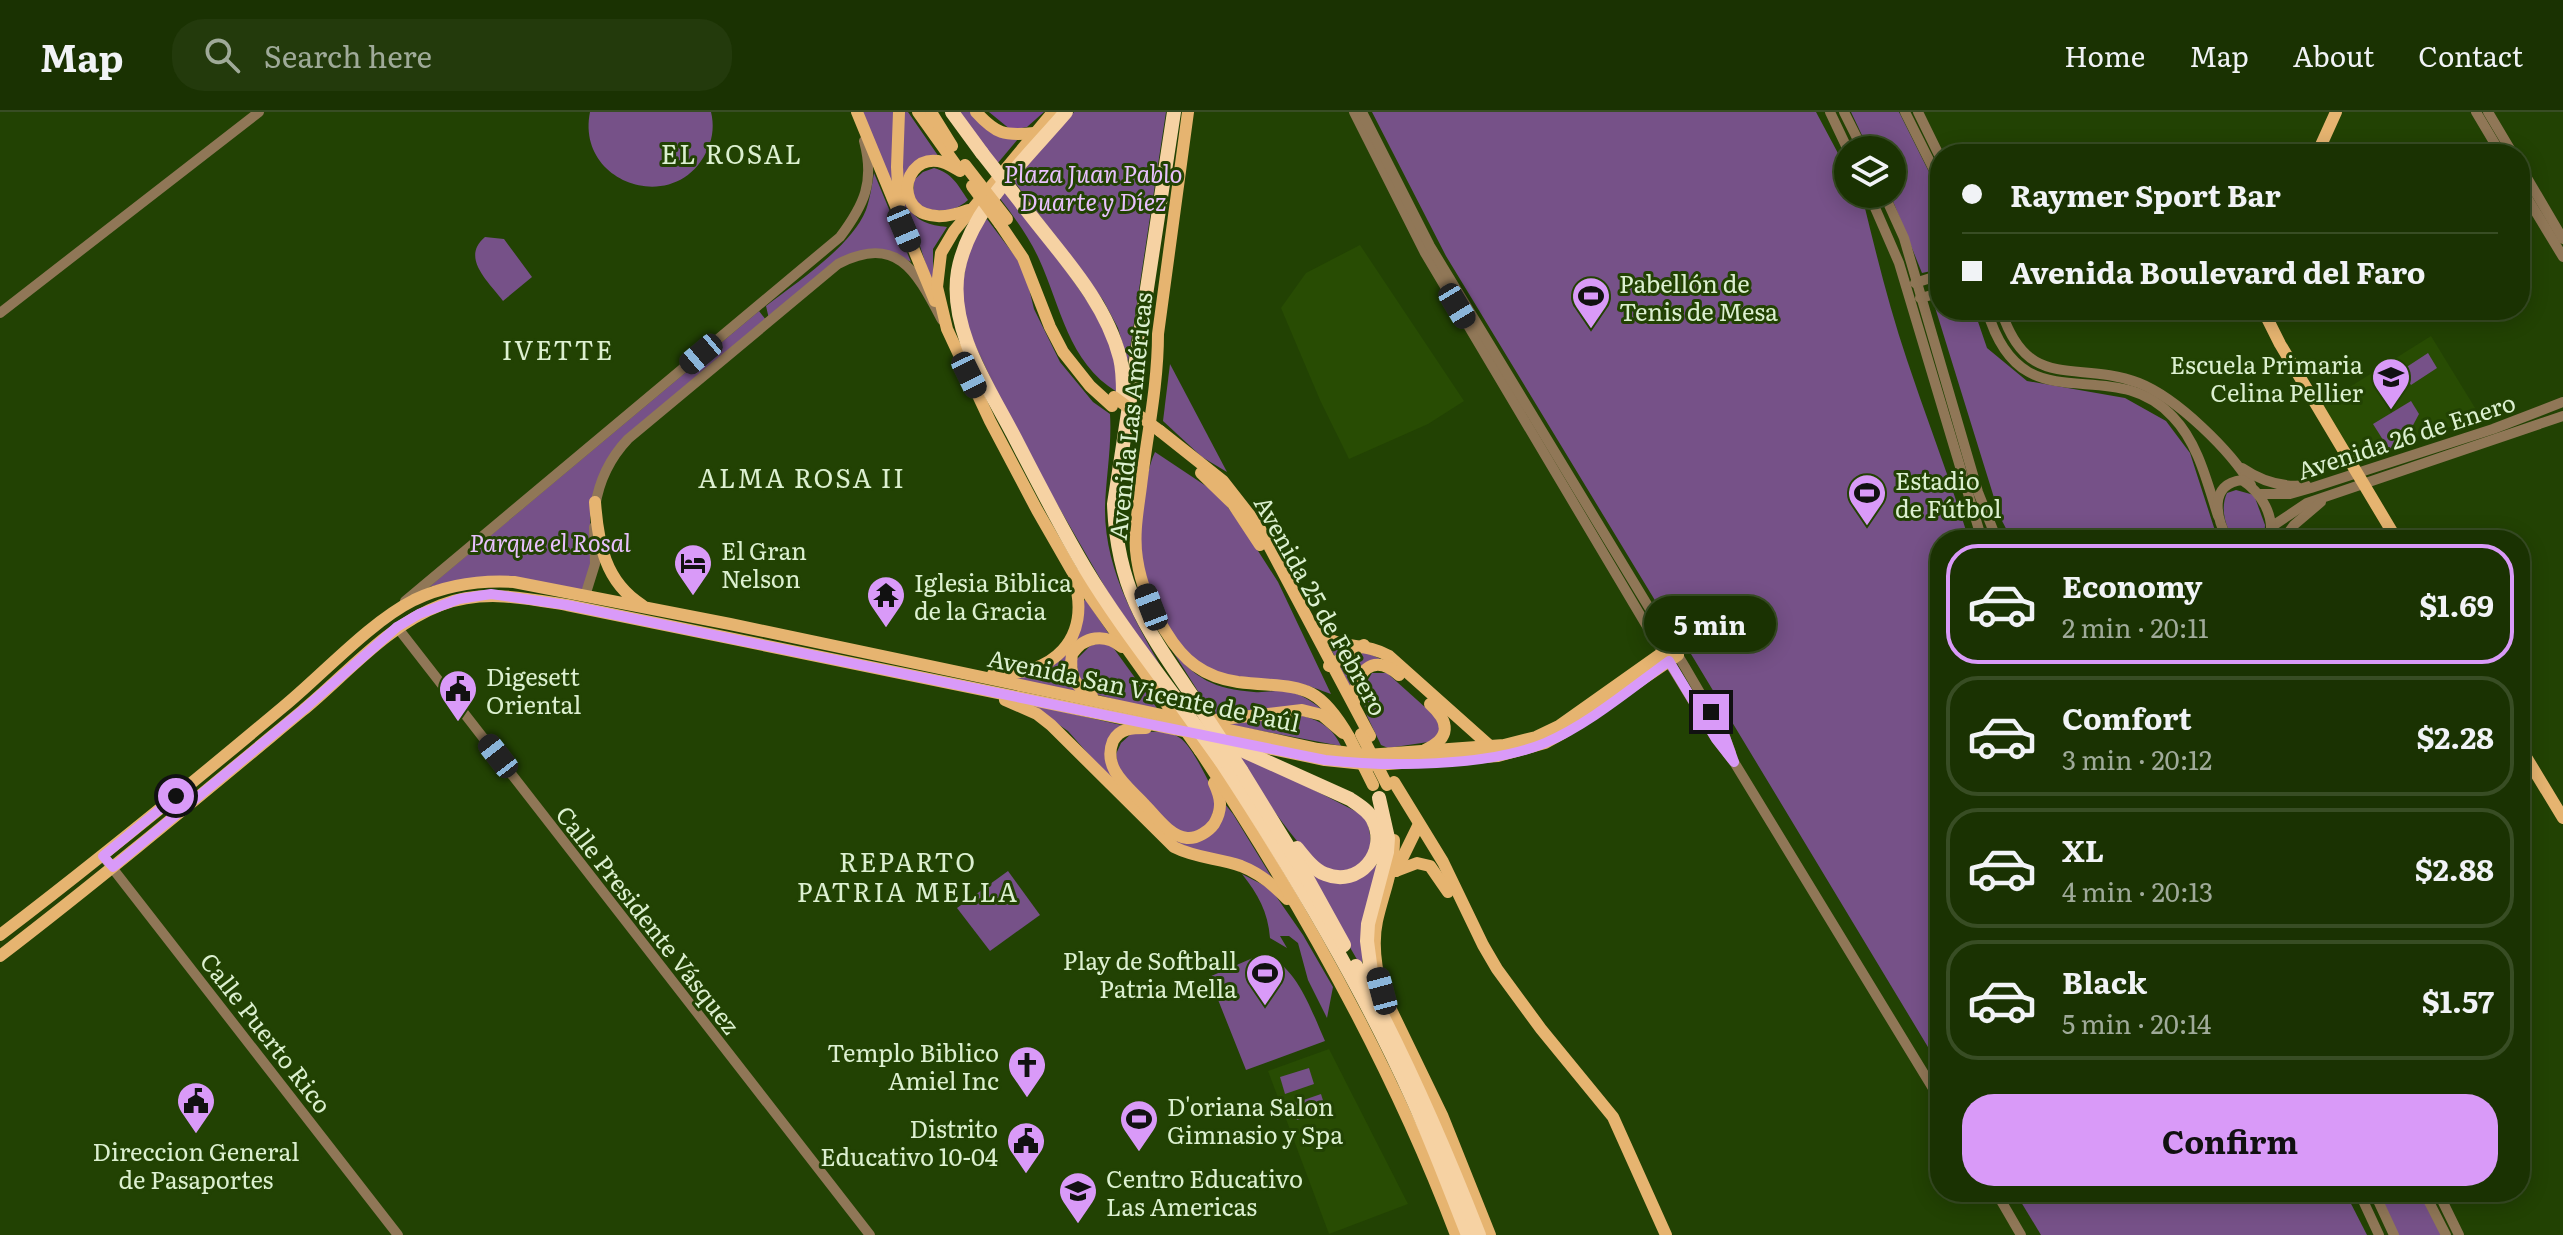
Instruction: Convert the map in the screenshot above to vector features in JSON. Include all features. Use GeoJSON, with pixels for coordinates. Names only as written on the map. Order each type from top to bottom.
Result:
{"type":"FeatureCollection","features":[{"type":"Feature","properties":{"kind":"highway"},"geometry":{"type":"LineString","coordinates":[[952,112],[1095,300],[1112,333],[1121,361],[1125,424]]}},
{"type":"Feature","properties":{"kind":"highway"},"geometry":{"type":"LineString","coordinates":[[1066,112],[981,213],[963,250],[958,270],[957,305],[971,350],[1051,506],[1103,594],[1167,696],[1221,761],[1261,821],[1343,961],[1413,1099],[1468,1235]]}},
{"type":"Feature","properties":{"kind":"highway"},"geometry":{"type":"LineString","coordinates":[[1174,112],[1114,504],[1116,542],[1123,573],[1139,615],[1302,869],[1383,1014],[1440,1136],[1479,1235]]}},
{"type":"Feature","properties":{"kind":"highway"},"geometry":{"type":"LineString","coordinates":[[1037,510],[1046,513],[1094,590],[1103,594]]}},
{"type":"Feature","properties":{"kind":"highway"},"geometry":{"type":"LineString","coordinates":[[1206,735],[1240,747],[1329,789],[1368,812],[1377,830],[1378,842],[1371,863],[1355,875],[1336,877],[1317,870],[1299,851],[1241,770]]}},
{"type":"Feature","properties":{"kind":"highway"},"geometry":{"type":"LineString","coordinates":[[1383,788],[1387,852],[1371,904],[1367,941],[1370,977],[1383,1014]]}},
{"type":"Feature","properties":{"kind":"main road"},"geometry":{"type":"LineString","coordinates":[[857,112],[947,329],[990,421],[1037,510],[1072,571],[1127,652],[1167,696],[1257,837],[1354,1008],[1412,1125],[1456,1235]]}},
{"type":"Feature","properties":{"kind":"main road"},"geometry":{"type":"LineString","coordinates":[[899,112],[897,194],[904,229]]}},
{"type":"Feature","properties":{"kind":"main road"},"geometry":{"type":"LineString","coordinates":[[918,112],[963,168]]}},
{"type":"Feature","properties":{"kind":"main road"},"geometry":{"type":"LineString","coordinates":[[931,112],[963,168]]}},
{"type":"Feature","properties":{"kind":"main road"},"geometry":{"type":"LineString","coordinates":[[976,112],[995,131],[1016,135],[1034,133]]}},
{"type":"Feature","properties":{"kind":"main road"},"geometry":{"type":"LineString","coordinates":[[947,329],[937,287],[941,253],[971,209],[1053,112]]}},
{"type":"Feature","properties":{"kind":"main road","name":"Avenida Las Américas"},"geometry":{"type":"LineString","coordinates":[[1188,112],[1137,517],[1139,573],[1158,619],[1175,647],[1193,666],[1218,678],[1292,687],[1312,693],[1360,736],[1383,788],[1394,838],[1392,875],[1377,921],[1375,939],[1382,991],[1442,1115],[1490,1235]]}},
{"type":"Feature","properties":{"kind":"main road"},"geometry":{"type":"LineString","coordinates":[[2322,144],[2336,112]]}},
{"type":"Feature","properties":{"kind":"main road"},"geometry":{"type":"LineString","coordinates":[[963,168],[939,161],[919,166],[909,177],[909,201],[916,209],[939,218],[971,209]]}},
{"type":"Feature","properties":{"kind":"main road","name":"Avenida 25 de Febrero"},"geometry":{"type":"LineString","coordinates":[[963,168],[1034,264],[1054,321],[1090,378],[1113,402],[1223,481],[1259,527],[1307,616],[1383,788],[1443,862],[1483,945],[1510,989],[1613,1117],[1666,1235]]}},
{"type":"Feature","properties":{"kind":"main road"},"geometry":{"type":"LineString","coordinates":[[2268,320],[2391,530]]}},
{"type":"Feature","properties":{"kind":"main road","name":"Avenida 25 de Febrero"},"geometry":{"type":"LineString","coordinates":[[1159,435],[1206,477],[1244,518],[1354,705],[1360,736]]}},
{"type":"Feature","properties":{"kind":"main road"},"geometry":{"type":"LineString","coordinates":[[595,502],[597,534],[606,564],[619,586],[648,609]]}},
{"type":"Feature","properties":{"kind":"main road"},"geometry":{"type":"LineString","coordinates":[[955,672],[1015,675],[1051,661],[1070,640],[1079,616],[1072,571]]}},
{"type":"Feature","properties":{"kind":"main road","name":"Avenida San Vicente de Paúl"},"geometry":{"type":"LineString","coordinates":[[0,935],[103,856],[389,615],[430,593],[479,582],[514,582],[1318,749],[1367,755],[1518,742],[1559,726],[1670,654]]}},
{"type":"Feature","properties":{"kind":"main road","name":"Avenida San Vicente de Paúl"},"geometry":{"type":"LineString","coordinates":[[0,956],[304,709],[397,627],[419,614],[459,599],[491,594],[513,596],[607,613],[1325,760],[1374,765],[1498,756],[1545,743],[1670,654]]}},
{"type":"Feature","properties":{"kind":"main road"},"geometry":{"type":"LineString","coordinates":[[1307,616],[1326,639],[1339,644],[1364,645],[1389,656],[1486,747]]}},
{"type":"Feature","properties":{"kind":"main road"},"geometry":{"type":"LineString","coordinates":[[1127,652],[1111,640],[1096,637],[1082,643],[1072,654],[1072,673],[1077,684],[1088,694],[1145,711]]}},
{"type":"Feature","properties":{"kind":"main road"},"geometry":{"type":"LineString","coordinates":[[1330,665],[1364,645]]}},
{"type":"Feature","properties":{"kind":"main road"},"geometry":{"type":"LineString","coordinates":[[1354,705],[1360,674],[1376,665],[1385,665],[1440,713],[1486,747]]}},
{"type":"Feature","properties":{"kind":"main road"},"geometry":{"type":"LineString","coordinates":[[952,685],[1014,703],[1037,714],[1089,760],[1174,847],[1188,855],[1239,866],[1277,888],[1324,953]]}},
{"type":"Feature","properties":{"kind":"main road"},"geometry":{"type":"LineString","coordinates":[[1192,722],[1302,710],[1322,715],[1360,736]]}},
{"type":"Feature","properties":{"kind":"main road"},"geometry":{"type":"LineString","coordinates":[[1419,752],[1442,738],[1445,729],[1440,713]]}},
{"type":"Feature","properties":{"kind":"main road"},"geometry":{"type":"LineString","coordinates":[[1170,728],[1131,728],[1122,731],[1115,737],[1110,758],[1115,773],[1171,833],[1186,838],[1194,838],[1211,829],[1219,814],[1219,793],[1200,751]]}},
{"type":"Feature","properties":{"kind":"main road"},"geometry":{"type":"LineString","coordinates":[[2530,764],[2563,818]]}},
{"type":"Feature","properties":{"kind":"main road"},"geometry":{"type":"LineString","coordinates":[[1392,875],[1417,828]]}},
{"type":"Feature","properties":{"kind":"main road","name":"Avenida 25 de Febrero"},"geometry":{"type":"LineString","coordinates":[[1417,828],[1480,954],[1498,981],[1541,1029]]}},
{"type":"Feature","properties":{"kind":"main road"},"geometry":{"type":"LineString","coordinates":[[1392,875],[1417,863],[1430,866],[1448,892]]}},
{"type":"Feature","properties":{"kind":"street"},"geometry":{"type":"LineString","coordinates":[[0,313],[259,112]]}},
{"type":"Feature","properties":{"kind":"street","name":"Avenida San Vicente de Paúl"},"geometry":{"type":"LineString","coordinates":[[389,615],[840,237],[858,214],[868,185],[868,152],[857,112]]}},
{"type":"Feature","properties":{"kind":"street"},"geometry":{"type":"LineString","coordinates":[[1354,112],[1425,253],[1670,654]]}},
{"type":"Feature","properties":{"kind":"street"},"geometry":{"type":"LineString","coordinates":[[1362,112],[1435,254],[1670,654],[1716,739],[1734,762],[1930,1084]]}},
{"type":"Feature","properties":{"kind":"street"},"geometry":{"type":"LineString","coordinates":[[1830,112],[1841,136]]}},
{"type":"Feature","properties":{"kind":"street"},"geometry":{"type":"LineString","coordinates":[[1844,112],[1856,136]]}},
{"type":"Feature","properties":{"kind":"street"},"geometry":{"type":"LineString","coordinates":[[1905,112],[1930,162]]}},
{"type":"Feature","properties":{"kind":"street"},"geometry":{"type":"LineString","coordinates":[[1918,112],[1934,144]]}},
{"type":"Feature","properties":{"kind":"street"},"geometry":{"type":"LineString","coordinates":[[2476,112],[2495,144]]}},
{"type":"Feature","properties":{"kind":"street"},"geometry":{"type":"LineString","coordinates":[[2488,112],[2507,144]]}},
{"type":"Feature","properties":{"kind":"street"},"geometry":{"type":"LineString","coordinates":[[2530,183],[2563,239]]}},
{"type":"Feature","properties":{"kind":"street"},"geometry":{"type":"LineString","coordinates":[[2530,203],[2563,257]]}},
{"type":"Feature","properties":{"kind":"street"},"geometry":{"type":"LineString","coordinates":[[1875,208],[1906,285],[1979,530]]}},
{"type":"Feature","properties":{"kind":"street"},"geometry":{"type":"LineString","coordinates":[[1890,208],[1904,238],[1978,492],[1993,530]]}},
{"type":"Feature","properties":{"kind":"street"},"geometry":{"type":"LineString","coordinates":[[585,596],[595,564],[595,502],[600,482],[615,453],[838,264],[851,257],[875,252],[904,262],[920,279],[947,329]]}},
{"type":"Feature","properties":{"kind":"street"},"geometry":{"type":"LineString","coordinates":[[1906,285],[1930,278]]}},
{"type":"Feature","properties":{"kind":"street"},"geometry":{"type":"LineString","coordinates":[[1910,299],[1930,296]]}},
{"type":"Feature","properties":{"kind":"street"},"geometry":{"type":"LineString","coordinates":[[1991,320],[2004,351],[2028,374],[2063,384],[2122,388],[2153,401],[2172,415],[2194,447],[2223,530]]}},
{"type":"Feature","properties":{"kind":"street"},"geometry":{"type":"LineString","coordinates":[[2004,320],[2009,334],[2022,352],[2042,366],[2115,375],[2143,384],[2173,403],[2240,466],[2264,481],[2289,486],[2331,481]]}},
{"type":"Feature","properties":{"kind":"street","name":"Avenida 26 de Enero"},"geometry":{"type":"LineString","coordinates":[[2271,527],[2307,503],[2343,492],[2362,479],[2563,402]]}},
{"type":"Feature","properties":{"kind":"street","name":"Avenida 26 de Enero"},"geometry":{"type":"LineString","coordinates":[[2260,494],[2290,494],[2331,481],[2362,479],[2563,416]]}},
{"type":"Feature","properties":{"kind":"street"},"geometry":{"type":"LineString","coordinates":[[2240,466],[2260,494],[2271,530]]}},
{"type":"Feature","properties":{"kind":"street"},"geometry":{"type":"LineString","coordinates":[[2218,516],[2217,499],[2226,485],[2242,480],[2251,485]]}},
{"type":"Feature","properties":{"kind":"street"},"geometry":{"type":"LineString","coordinates":[[2290,530],[2315,505],[2343,492]]}},
{"type":"Feature","properties":{"kind":"street","name":"Calle Presidente Vásquez"},"geometry":{"type":"LineString","coordinates":[[397,627],[870,1235]]}},
{"type":"Feature","properties":{"kind":"street","name":"Calle Puerto Rico"},"geometry":{"type":"LineString","coordinates":[[103,856],[398,1235]]}},
{"type":"Feature","properties":{"kind":"street"},"geometry":{"type":"LineString","coordinates":[[2002,1202],[2021,1235]]}},
{"type":"Feature","properties":{"kind":"street"},"geometry":{"type":"LineString","coordinates":[[2364,1202],[2379,1235]]}},
{"type":"Feature","properties":{"kind":"street"},"geometry":{"type":"LineString","coordinates":[[2379,1202],[2394,1235]]}},
{"type":"Feature","properties":{"kind":"street"},"geometry":{"type":"LineString","coordinates":[[2429,1202],[2446,1235]]}},
{"type":"Feature","properties":{"kind":"street"},"geometry":{"type":"LineString","coordinates":[[2443,1202],[2459,1235]]}},
{"type":"Feature","properties":{"kind":"shaded area"},"geometry":{"type":"Polygon","coordinates":[[[989,112],[1044,112],[1027,127],[1011,130],[989,112]]]}},
{"type":"Feature","properties":{"kind":"shaded area"},"geometry":{"type":"Polygon","coordinates":[[[1360,245],[1464,401],[1428,424],[1349,459],[1281,308],[1306,273],[1360,245]]]}},
{"type":"Feature","properties":{"kind":"shaded area"},"geometry":{"type":"Polygon","coordinates":[[[2431,336],[2483,421],[2464,427],[2457,425],[2415,438],[2412,445],[2356,465],[2321,405],[2431,336]]]}},
{"type":"Feature","properties":{"kind":"shaded area"},"geometry":{"type":"Polygon","coordinates":[[[1329,1049],[1408,1204],[1329,1234],[1268,1071],[1329,1049]]]}},
{"type":"Feature","properties":{"kind":"green space"},"geometry":{"type":"Polygon","coordinates":[[[590,112],[711,112],[712,135],[694,170],[675,182],[654,187],[632,184],[613,174],[598,158],[590,137],[590,112]]]}},
{"type":"Feature","properties":{"kind":"green space"},"geometry":{"type":"Polygon","coordinates":[[[861,112],[895,112],[892,189],[861,112]]]}},
{"type":"Feature","properties":{"kind":"green space"},"geometry":{"type":"Polygon","coordinates":[[[904,112],[908,112],[939,157],[916,162],[908,206],[924,222],[947,227],[933,249],[933,287],[900,193],[904,112]]]}},
{"type":"Feature","properties":{"kind":"green space"},"geometry":{"type":"Polygon","coordinates":[[[954,112],[974,112],[1018,139],[997,164],[954,112]]]}},
{"type":"Feature","properties":{"kind":"green space","name":"Plaza Juan Pablo Duarte y Díez"},"geometry":{"type":"Polygon","coordinates":[[[1074,112],[1166,112],[1128,362],[1118,328],[1103,300],[1013,180],[1074,112]]]}},
{"type":"Feature","properties":{"kind":"green space"},"geometry":{"type":"Polygon","coordinates":[[[1372,112],[1816,112],[1834,146],[1834,208],[1865,208],[1900,340],[1966,530],[1930,530],[1930,1050],[1691,654],[1673,630],[1446,256],[1372,112]]]}},
{"type":"Feature","properties":{"kind":"green space"},"geometry":{"type":"Polygon","coordinates":[[[1851,112],[1899,112],[1930,174],[1930,271],[1922,273],[1896,208],[1906,208],[1906,136],[1862,136],[1851,112]]]}},
{"type":"Feature","properties":{"kind":"green space"},"geometry":{"type":"Polygon","coordinates":[[[934,168],[950,176],[968,200],[945,210],[920,207],[913,195],[914,180],[934,168]]]}},
{"type":"Feature","properties":{"kind":"green space"},"geometry":{"type":"Polygon","coordinates":[[[874,173],[911,262],[895,254],[864,250],[769,319],[766,306],[822,263],[859,224],[867,206],[874,173]]]}},
{"type":"Feature","properties":{"kind":"green space"},"geometry":{"type":"Polygon","coordinates":[[[1003,189],[1068,273],[1099,321],[1116,361],[1117,392],[1100,380],[1077,349],[1035,251],[998,196],[1003,189]]]}},
{"type":"Feature","properties":{"kind":"green space"},"geometry":{"type":"Polygon","coordinates":[[[987,219],[1024,268],[1034,309],[1060,362],[1093,402],[1110,414],[1105,507],[1110,554],[1125,598],[1169,681],[1109,594],[1046,485],[1004,407],[962,317],[962,287],[971,238],[987,219]]]}},
{"type":"Feature","properties":{"kind":"green space"},"geometry":{"type":"Polygon","coordinates":[[[485,237],[504,239],[532,277],[503,301],[479,270],[476,261],[478,245],[485,237]]]}},
{"type":"Feature","properties":{"kind":"green space","name":"Parque el Rosal"},"geometry":{"type":"Polygon","coordinates":[[[759,311],[766,320],[616,448],[590,517],[592,565],[584,592],[459,580],[429,587],[759,311]]]}},
{"type":"Feature","properties":{"kind":"green space"},"geometry":{"type":"Polygon","coordinates":[[[1939,320],[1977,320],[1987,348],[2027,381],[2125,398],[2166,421],[2190,453],[2215,530],[2007,530],[2000,517],[1939,320]]]}},
{"type":"Feature","properties":{"kind":"green space"},"geometry":{"type":"Polygon","coordinates":[[[2428,353],[2437,368],[2411,385],[2402,370],[2428,353]]]}},
{"type":"Feature","properties":{"kind":"green space"},"geometry":{"type":"Polygon","coordinates":[[[1170,364],[1227,472],[1202,457],[1163,421],[1170,364]]]}},
{"type":"Feature","properties":{"kind":"green space"},"geometry":{"type":"Polygon","coordinates":[[[2411,401],[2419,414],[2404,442],[2390,451],[2373,424],[2411,401]]]}},
{"type":"Feature","properties":{"kind":"green space"},"geometry":{"type":"Polygon","coordinates":[[[1155,452],[1218,494],[1244,529],[1278,582],[1331,694],[1296,683],[1232,677],[1211,671],[1199,664],[1177,641],[1158,611],[1142,567],[1142,509],[1155,452]]]}},
{"type":"Feature","properties":{"kind":"green space"},"geometry":{"type":"Polygon","coordinates":[[[2236,490],[2254,495],[2265,530],[2229,530],[2224,517],[2227,493],[2236,490]]]}},
{"type":"Feature","properties":{"kind":"green space"},"geometry":{"type":"Polygon","coordinates":[[[1086,600],[1109,634],[1073,648],[1083,694],[997,676],[1037,673],[1059,661],[1071,637],[1082,601],[1086,600]]]}},
{"type":"Feature","properties":{"kind":"green space"},"geometry":{"type":"Polygon","coordinates":[[[1102,642],[1112,646],[1159,711],[1087,692],[1080,682],[1076,660],[1090,646],[1102,642]]]}},
{"type":"Feature","properties":{"kind":"green space"},"geometry":{"type":"Polygon","coordinates":[[[1170,647],[1197,675],[1217,685],[1254,692],[1281,691],[1299,695],[1332,718],[1317,709],[1213,715],[1170,647]]]}},
{"type":"Feature","properties":{"kind":"green space"},"geometry":{"type":"Polygon","coordinates":[[[1330,647],[1356,648],[1383,660],[1357,671],[1351,689],[1330,647]]]}},
{"type":"Feature","properties":{"kind":"green space"},"geometry":{"type":"Polygon","coordinates":[[[1372,673],[1387,673],[1436,717],[1441,733],[1435,741],[1388,748],[1381,745],[1367,716],[1361,691],[1372,673]]]}},
{"type":"Feature","properties":{"kind":"green space"},"geometry":{"type":"Polygon","coordinates":[[[1029,704],[1130,727],[1113,734],[1113,782],[1068,731],[1029,704]]]}},
{"type":"Feature","properties":{"kind":"green space"},"geometry":{"type":"Polygon","coordinates":[[[1295,714],[1322,724],[1333,733],[1341,746],[1220,723],[1295,714]]]}},
{"type":"Feature","properties":{"kind":"green space"},"geometry":{"type":"Polygon","coordinates":[[[1131,734],[1171,734],[1180,738],[1190,749],[1217,800],[1208,827],[1193,834],[1173,831],[1119,772],[1116,754],[1121,743],[1131,734]]]}},
{"type":"Feature","properties":{"kind":"green space"},"geometry":{"type":"Polygon","coordinates":[[[1236,750],[1365,816],[1371,841],[1366,858],[1351,869],[1326,872],[1276,814],[1236,750]]]}},
{"type":"Feature","properties":{"kind":"green space"},"geometry":{"type":"Polygon","coordinates":[[[1225,804],[1277,886],[1171,840],[1193,842],[1208,837],[1218,824],[1225,804]]]}},
{"type":"Feature","properties":{"kind":"green space"},"geometry":{"type":"Polygon","coordinates":[[[1299,860],[1355,879],[1378,864],[1365,910],[1362,968],[1299,860]]]}},
{"type":"Feature","properties":{"kind":"green space"},"geometry":{"type":"Polygon","coordinates":[[[1008,871],[1040,915],[990,951],[957,908],[1008,871]]]}},
{"type":"Feature","properties":{"kind":"green space"},"geometry":{"type":"Polygon","coordinates":[[[1242,874],[1271,889],[1303,935],[1333,987],[1327,1018],[1308,980],[1298,943],[1289,936],[1280,936],[1287,948],[1270,938],[1261,904],[1242,874]]]}},
{"type":"Feature","properties":{"kind":"green space","name":"Play de Softball Patria Mella"},"geometry":{"type":"Polygon","coordinates":[[[1268,956],[1279,962],[1296,981],[1325,1041],[1246,1070],[1209,977],[1255,957],[1268,956]]]}},
{"type":"Feature","properties":{"kind":"green space"},"geometry":{"type":"Polygon","coordinates":[[[1309,1068],[1314,1084],[1285,1094],[1280,1077],[1309,1068]]]}},
{"type":"Feature","properties":{"kind":"green space"},"geometry":{"type":"Polygon","coordinates":[[[1321,1094],[1326,1110],[1297,1120],[1292,1104],[1321,1094]]]}},
{"type":"Feature","properties":{"kind":"green space"},"geometry":{"type":"Polygon","coordinates":[[[2021,1202],[2350,1202],[2367,1235],[2041,1235],[2021,1202]]]}},
{"type":"Feature","properties":{"kind":"green space"},"geometry":{"type":"Polygon","coordinates":[[[2382,1202],[2425,1202],[2442,1235],[2397,1235],[2382,1202]]]}},
{"type":"Feature","properties":{"kind":"place","name":"Pabellón de Tenis de Mesa"},"geometry":{"type":"Point","coordinates":[1591,330]}},
{"type":"Feature","properties":{"kind":"place","name":"Escuela Primaria Celina Pellier"},"geometry":{"type":"Point","coordinates":[2391,411]}},
{"type":"Feature","properties":{"kind":"place","name":"Estadio de Fútbol"},"geometry":{"type":"Point","coordinates":[1867,527]}},
{"type":"Feature","properties":{"kind":"place","name":"El Gran Nelson"},"geometry":{"type":"Point","coordinates":[693,597]}},
{"type":"Feature","properties":{"kind":"place","name":"Iglesia Biblica de la Gracia"},"geometry":{"type":"Point","coordinates":[886,629]}},
{"type":"Feature","properties":{"kind":"place","name":"Digesett Oriental"},"geometry":{"type":"Point","coordinates":[458,723]}},
{"type":"Feature","properties":{"kind":"place","name":"Play de Softball Patria Mella"},"geometry":{"type":"Point","coordinates":[1265,1007]}},
{"type":"Feature","properties":{"kind":"place","name":"Templo Biblico Amiel Inc"},"geometry":{"type":"Point","coordinates":[1027,1099]}},
{"type":"Feature","properties":{"kind":"place","name":"Direccion General de Pasaportes"},"geometry":{"type":"Point","coordinates":[196,1135]}},
{"type":"Feature","properties":{"kind":"place","name":"D'oriana Salon Gimnasio y Spa"},"geometry":{"type":"Point","coordinates":[1139,1153]}},
{"type":"Feature","properties":{"kind":"place","name":"Distrito Educativo 10-04"},"geometry":{"type":"Point","coordinates":[1026,1175]}},
{"type":"Feature","properties":{"kind":"place","name":"Centro Educativo Las Americas"},"geometry":{"type":"Point","coordinates":[1078,1225]}},
{"type":"Feature","properties":{"kind":"district","name":"EL ROSAL"},"geometry":{"type":"Point","coordinates":[732,152]}},
{"type":"Feature","properties":{"kind":"district","name":"IVETTE"},"geometry":{"type":"Point","coordinates":[558,348]}},
{"type":"Feature","properties":{"kind":"district","name":"ALMA ROSA II"},"geometry":{"type":"Point","coordinates":[802,476]}},
{"type":"Feature","properties":{"kind":"district","name":"REPARTO PATRIA MELLA"},"geometry":{"type":"Point","coordinates":[908,875]}},
{"type":"Feature","properties":{"kind":"route"},"geometry":{"type":"LineString","coordinates":[[176,796],[103,856],[113,867],[304,709],[397,627],[443,604],[491,594],[567,605],[1325,760],[1374,765],[1498,756],[1545,743],[1669,661],[1716,739],[1734,762],[1724,734],[1711,712]]}}]}
